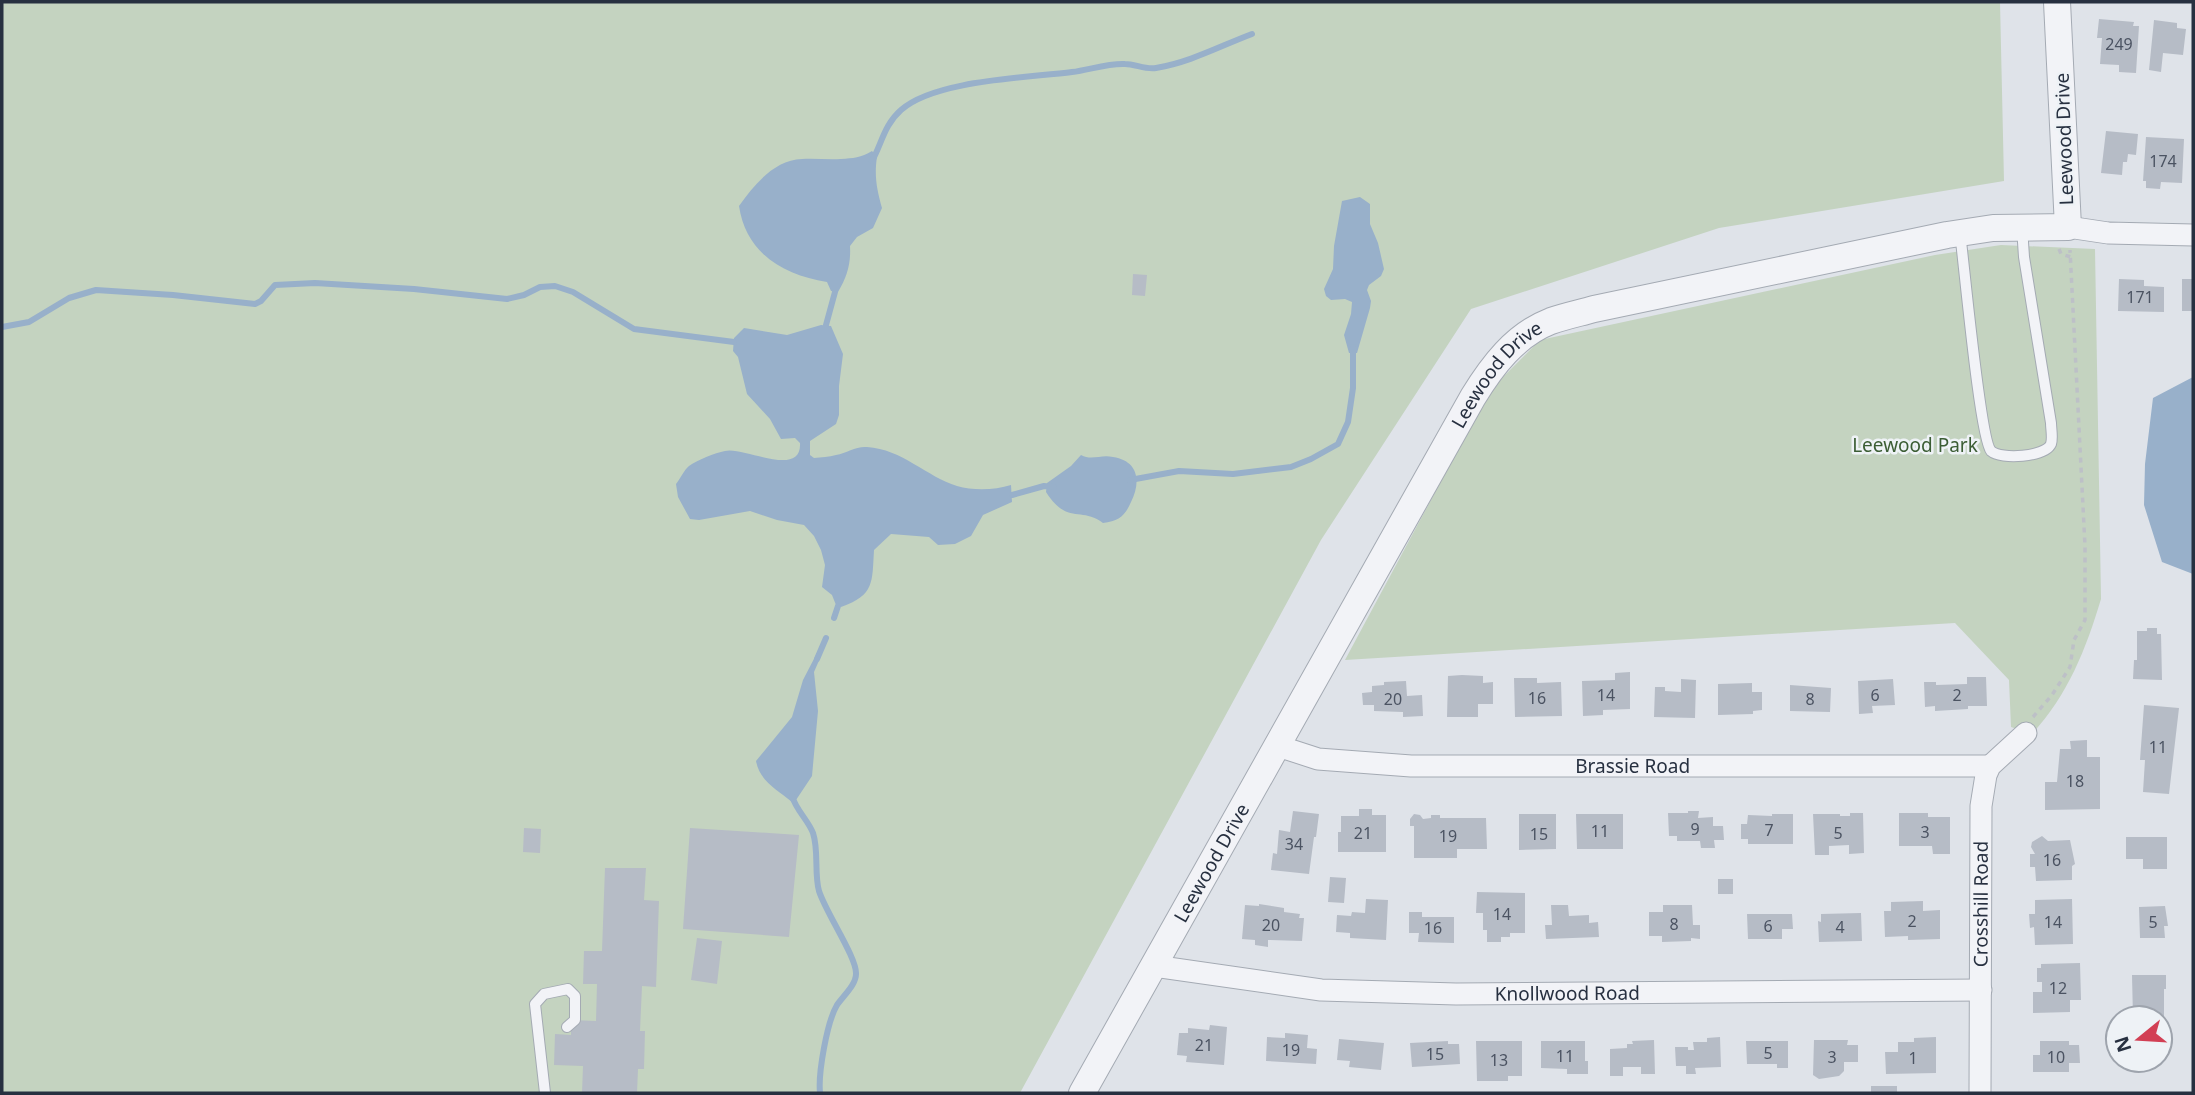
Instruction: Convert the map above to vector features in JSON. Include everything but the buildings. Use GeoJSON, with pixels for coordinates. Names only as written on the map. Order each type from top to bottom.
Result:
{"type":"FeatureCollection","features":[{"type":"Feature","properties":{"kind":"street","name":"Leewood Drive"},"geometry":{"type":"LineString","coordinates":[[1082,1093],[1473,397],[1499,359],[1526,335],[1550,321],[1594,309],[1960,233],[2022,227],[2068,227],[2057,2]]}},
{"type":"Feature","properties":{"kind":"street"},"geometry":{"type":"LineString","coordinates":[[2068,227],[2108,233],[2193,235]]}},
{"type":"Feature","properties":{"kind":"street"},"geometry":{"type":"LineString","coordinates":[[1990,766],[2026,733]]}},
{"type":"Feature","properties":{"kind":"street","name":"Brassie Road"},"geometry":{"type":"LineString","coordinates":[[1278,746],[1318,759],[1411,766],[1990,766]]}},
{"type":"Feature","properties":{"kind":"street","name":"Crosshill Road"},"geometry":{"type":"LineString","coordinates":[[1980,1093],[1981,807],[1990,766]]}},
{"type":"Feature","properties":{"kind":"street","name":"Knollwood Road"},"geometry":{"type":"LineString","coordinates":[[1154,966],[1321,990],[1348,991],[1470,994],[1980,989]]}},
{"type":"Feature","properties":{"kind":"lane"},"geometry":{"type":"LineString","coordinates":[[1960,233],[1988,443],[1991,451],[2001,456],[2017,456],[2036,454],[2047,449],[2051,443],[2051,423],[2024,257],[2022,227]]}},
{"type":"Feature","properties":{"kind":"lane"},"geometry":{"type":"LineString","coordinates":[[545,1093],[535,1004],[544,994],[568,989],[575,996],[575,1020],[567,1027]]}},
{"type":"Feature","properties":{"kind":"path"},"geometry":{"type":"LineString","coordinates":[[2026,733],[2029,721],[2052,695],[2070,667],[2074,640],[2085,620],[2085,546],[2068,227]]}},
{"type":"Feature","properties":{"kind":"green space"},"geometry":{"type":"Polygon","coordinates":[[[2,2],[2000,2],[2004,181],[1719,228],[1471,309],[1321,540],[1020,1093],[2,1093],[2,2]]]}},
{"type":"Feature","properties":{"kind":"green space","name":"Leewood Park"},"geometry":{"type":"Polygon","coordinates":[[[2001,245],[2095,249],[2101,599],[2089,636],[2066,687],[2032,734],[2011,727],[2009,680],[1955,623],[1345,660],[1490,390],[1540,340],[1935,255],[2001,245]]]}},
{"type":"Feature","properties":{"kind":"water"},"geometry":{"type":"Polygon","coordinates":[[[872,151],[877,157],[876,183],[882,208],[873,228],[857,237],[850,246],[848,270],[838,292],[831,291],[827,282],[796,274],[782,267],[758,249],[743,222],[739,206],[766,175],[792,160],[853,158],[872,151]]]}},
{"type":"Feature","properties":{"kind":"water"},"geometry":{"type":"Polygon","coordinates":[[[1360,197],[1370,204],[1370,224],[1384,269],[1381,276],[1369,285],[1367,290],[1371,301],[1370,308],[1357,353],[1349,353],[1344,335],[1352,302],[1345,299],[1331,300],[1324,289],[1333,269],[1342,201],[1360,197]]]}},
{"type":"Feature","properties":{"kind":"water"},"geometry":{"type":"Polygon","coordinates":[[[821,325],[831,326],[843,354],[839,415],[836,424],[810,441],[810,455],[814,458],[831,456],[863,447],[880,449],[957,486],[984,489],[1011,485],[1012,502],[983,515],[971,536],[955,544],[938,545],[929,537],[891,534],[874,550],[872,579],[866,592],[841,607],[836,605],[832,595],[822,587],[825,565],[821,550],[804,525],[750,511],[699,520],[690,519],[678,497],[676,484],[689,466],[721,452],[733,451],[782,460],[792,459],[798,453],[800,443],[795,438],[781,439],[770,419],[747,394],[738,357],[733,351],[734,338],[744,328],[787,335],[821,325]]]}},
{"type":"Feature","properties":{"kind":"water"},"geometry":{"type":"Polygon","coordinates":[[[2193,377],[2193,574],[2162,562],[2144,505],[2145,464],[2153,398],[2193,377]]]}},
{"type":"Feature","properties":{"kind":"water"},"geometry":{"type":"Polygon","coordinates":[[[1081,455],[1122,459],[1133,468],[1136,487],[1121,517],[1103,523],[1095,518],[1068,512],[1061,509],[1046,492],[1047,483],[1071,466],[1081,455]]]}},
{"type":"Feature","properties":{"kind":"water"},"geometry":{"type":"Polygon","coordinates":[[[817,653],[821,656],[814,672],[818,711],[812,776],[792,802],[765,780],[756,761],[792,717],[803,680],[817,653]]]}},
{"type":"Feature","properties":{"kind":"waterway"},"geometry":{"type":"LineString","coordinates":[[872,161],[895,116],[916,100],[936,92],[982,82],[1112,65],[1129,64],[1156,68],[1193,58],[1252,34]]}},
{"type":"Feature","properties":{"kind":"waterway"},"geometry":{"type":"LineString","coordinates":[[2,327],[29,322],[69,298],[96,290],[255,304],[275,285],[315,283],[414,289],[507,299],[540,287],[555,286],[573,292],[634,329],[734,342]]}},
{"type":"Feature","properties":{"kind":"waterway"},"geometry":{"type":"LineString","coordinates":[[826,325],[835,292]]}},
{"type":"Feature","properties":{"kind":"waterway"},"geometry":{"type":"LineString","coordinates":[[1130,480],[1179,471],[1233,474],[1291,467],[1338,444],[1348,422],[1353,388],[1353,347]]}},
{"type":"Feature","properties":{"kind":"waterway"},"geometry":{"type":"LineString","coordinates":[[1012,495],[1044,486],[1054,487]]}},
{"type":"Feature","properties":{"kind":"waterway"},"geometry":{"type":"LineString","coordinates":[[834,618],[838,606]]}},
{"type":"Feature","properties":{"kind":"waterway"},"geometry":{"type":"LineString","coordinates":[[817,659],[826,638]]}},
{"type":"Feature","properties":{"kind":"waterway"},"geometry":{"type":"LineString","coordinates":[[792,796],[813,833],[819,891],[852,957],[856,974],[852,986],[833,1013],[822,1061],[820,1093]]}}]}
